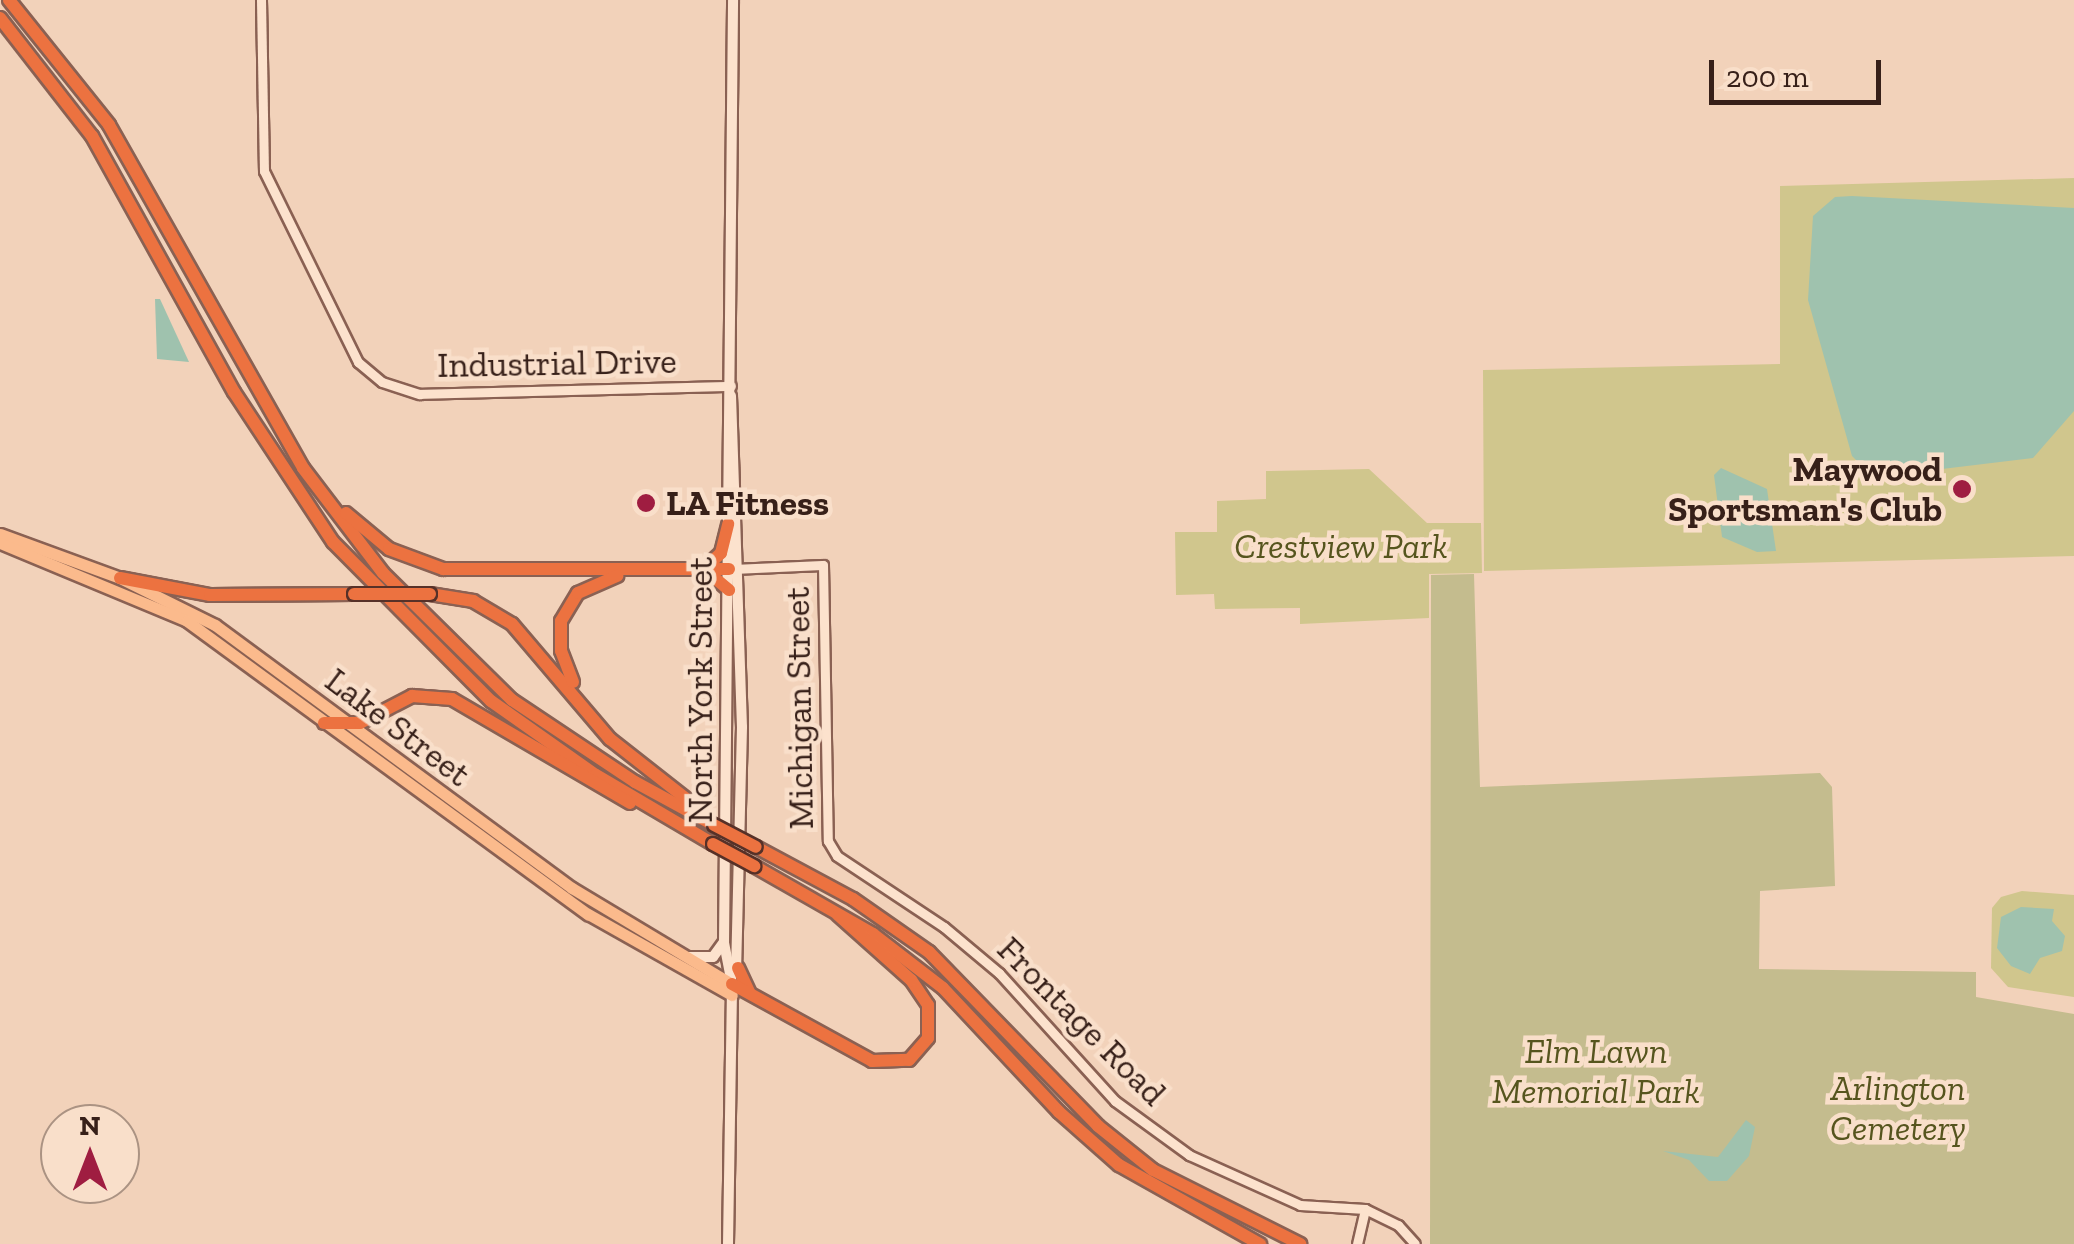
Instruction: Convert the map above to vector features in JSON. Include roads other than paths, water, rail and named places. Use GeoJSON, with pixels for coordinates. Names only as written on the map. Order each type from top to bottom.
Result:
{"type":"FeatureCollection","features":[{"type":"Feature","properties":{"kind":"highway"},"geometry":{"type":"LineString","coordinates":[[9,0],[129,156],[303,468],[383,573],[442,638],[512,700],[714,824],[853,898],[929,952],[992,1009],[1098,1126],[1153,1170],[1300,1244]]}},
{"type":"Feature","properties":{"kind":"highway"},"geometry":{"type":"LineString","coordinates":[[0,18],[92,136],[234,392],[334,542],[405,621],[504,712],[713,844]]}},
{"type":"Feature","properties":{"kind":"highway"},"geometry":{"type":"LineString","coordinates":[[303,468],[389,549],[443,569],[495,574],[722,569]]}},
{"type":"Feature","properties":{"kind":"highway"},"geometry":{"type":"LineString","coordinates":[[728,524],[721,553],[729,590]]}},
{"type":"Feature","properties":{"kind":"highway"},"geometry":{"type":"LineString","coordinates":[[590,714],[561,651],[561,621],[578,593],[604,578],[722,569]]}},
{"type":"Feature","properties":{"kind":"highway"},"geometry":{"type":"LineString","coordinates":[[120,578],[210,595],[430,594],[474,601],[512,624],[637,765],[702,808],[714,824]]}},
{"type":"Feature","properties":{"kind":"highway"},"geometry":{"type":"LineString","coordinates":[[324,723],[348,726],[412,696],[452,698],[612,795],[834,909],[944,988],[1059,1112],[1119,1165],[1260,1244]]}},
{"type":"Feature","properties":{"kind":"highway"},"geometry":{"type":"LineString","coordinates":[[732,989],[750,994],[872,1061],[900,1064],[922,1050],[931,1022],[923,996],[834,909]]}},
{"type":"Feature","properties":{"kind":"highway"},"geometry":{"type":"LineString","coordinates":[[738,968],[750,994]]}},
{"type":"Feature","properties":{"kind":"main road","name":"North York Street"},"geometry":{"type":"LineString","coordinates":[[722,569],[728,524],[731,391],[733,0]]}},
{"type":"Feature","properties":{"kind":"main road","name":"North York Street"},"geometry":{"type":"LineString","coordinates":[[731,391],[722,569],[738,968],[732,989]]}},
{"type":"Feature","properties":{"kind":"main road","name":"Lake Street"},"geometry":{"type":"LineString","coordinates":[[0,534],[120,578],[215,625],[572,888],[732,989]]}},
{"type":"Feature","properties":{"kind":"main road","name":"Lake Street"},"geometry":{"type":"LineString","coordinates":[[0,543],[188,620],[588,914],[732,989]]}},
{"type":"Feature","properties":{"kind":"main road","name":"North York Street"},"geometry":{"type":"LineString","coordinates":[[728,1244],[732,989],[724,942],[729,590]]}},
{"type":"Feature","properties":{"kind":"main road"},"geometry":{"type":"LineString","coordinates":[[375,714],[372,735],[381,750]]}},
{"type":"Feature","properties":{"kind":"main road"},"geometry":{"type":"LineString","coordinates":[[680,955],[713,957],[724,942]]}},
{"type":"Feature","properties":{"kind":"street","name":"Industrial Drive"},"geometry":{"type":"LineString","coordinates":[[261,0],[264,171],[358,362],[382,382],[420,394],[731,391]]}},
{"type":"Feature","properties":{"kind":"street","name":"Michigan Street"},"geometry":{"type":"LineString","coordinates":[[722,569],[823,564],[831,850]]}},
{"type":"Feature","properties":{"kind":"street","name":"Frontage Road"},"geometry":{"type":"LineString","coordinates":[[831,850],[913,901],[972,950],[1100,1087],[1189,1155],[1300,1205],[1365,1208]]}},
{"type":"Feature","properties":{"kind":"street"},"geometry":{"type":"LineString","coordinates":[[1356,1244],[1365,1208],[1398,1225],[1414,1244]]}},
{"type":"Feature","properties":{"kind":"place","name":"Maywood Sportsman's Club"},"geometry":{"type":"Point","coordinates":[1962,489]}},
{"type":"Feature","properties":{"kind":"place","name":"LA Fitness"},"geometry":{"type":"Point","coordinates":[646,503]}},
{"type":"Feature","properties":{"kind":"park label","name":"Crestview Park"},"geometry":{"type":"Point","coordinates":[1341,546]}},
{"type":"Feature","properties":{"kind":"park label","name":"Elm Lawn Memorial Park"},"geometry":{"type":"Point","coordinates":[1596,1071]}},
{"type":"Feature","properties":{"kind":"park label","name":"Arlington Cemetery"},"geometry":{"type":"Point","coordinates":[1898,1108]}}]}
